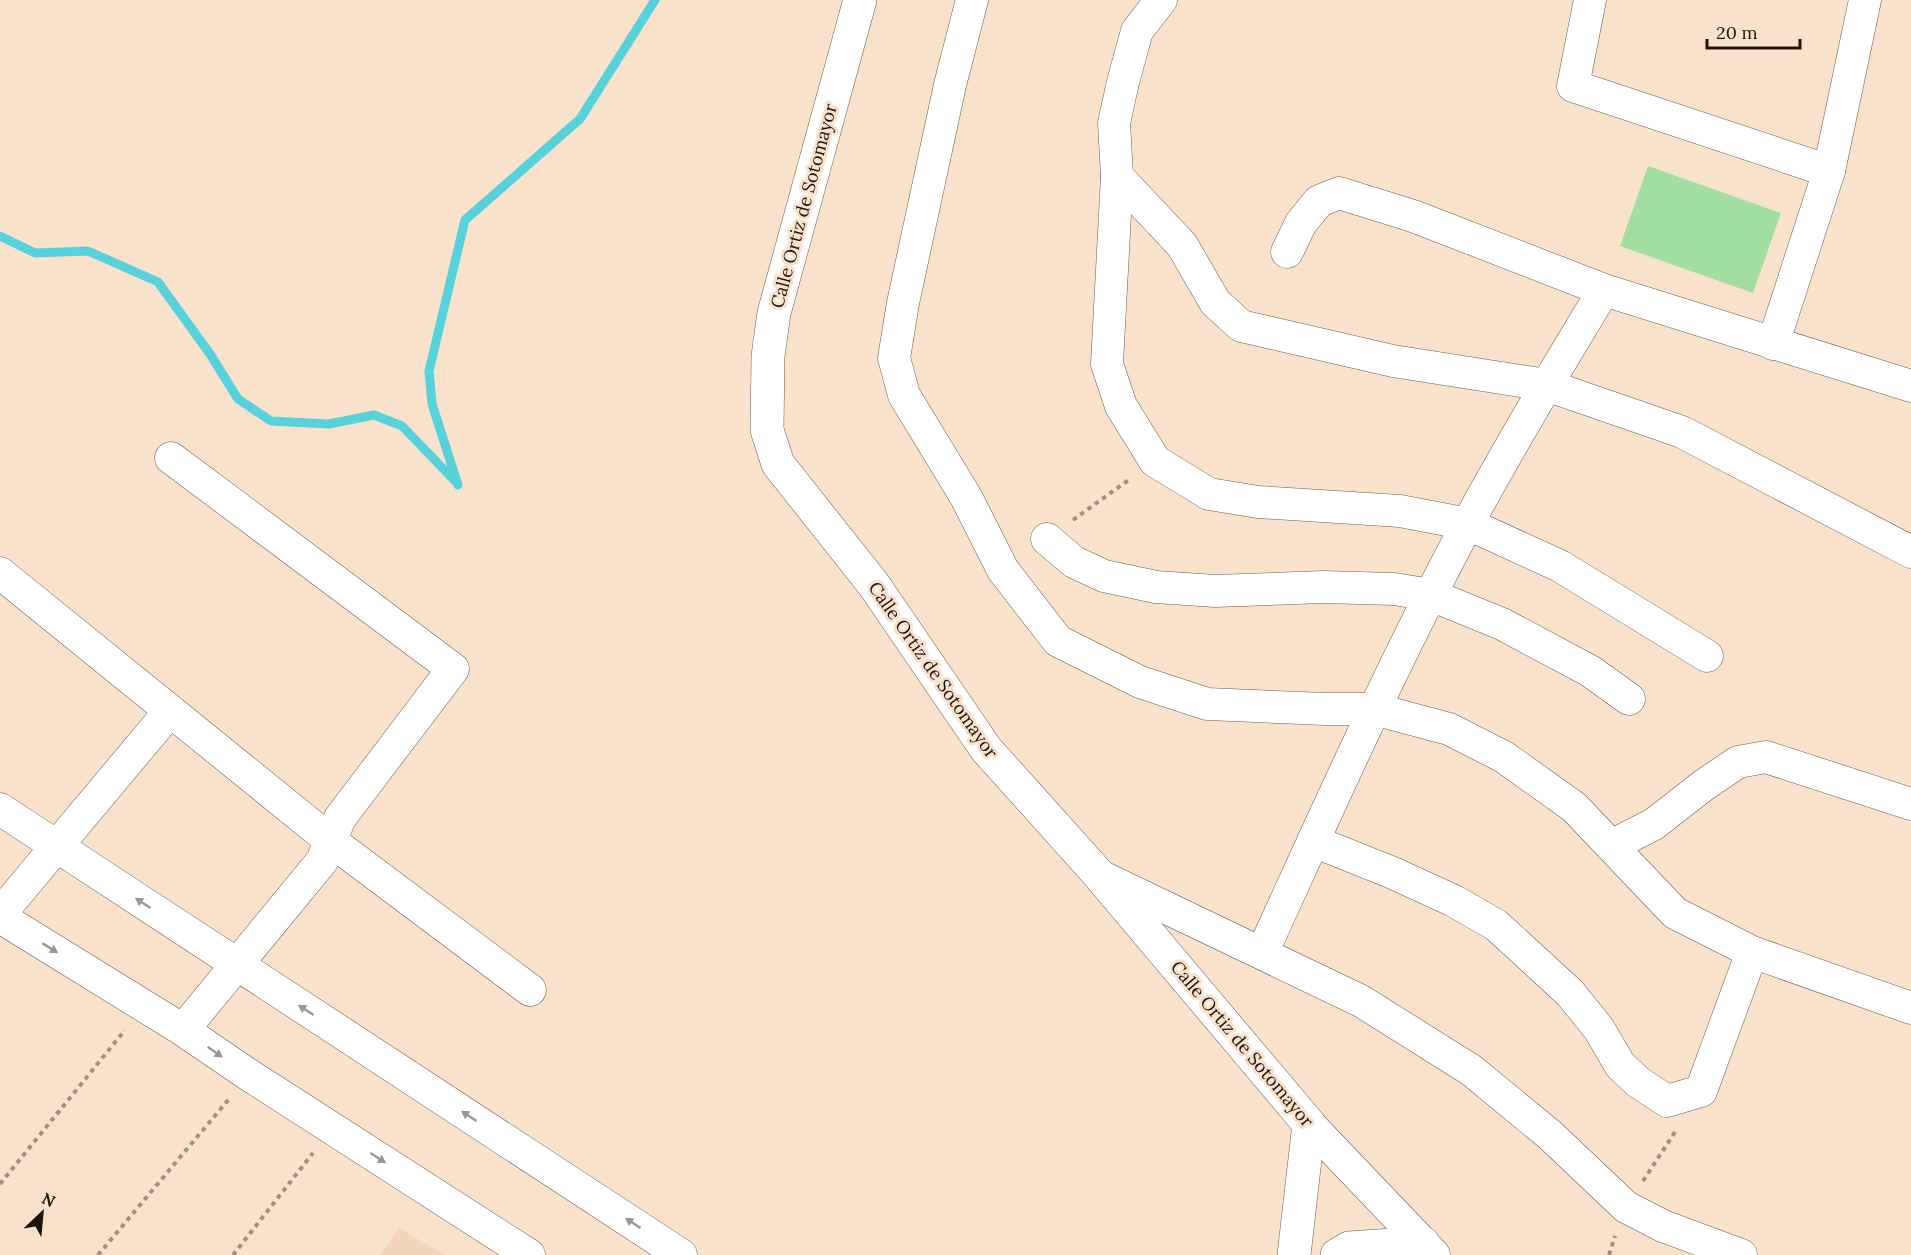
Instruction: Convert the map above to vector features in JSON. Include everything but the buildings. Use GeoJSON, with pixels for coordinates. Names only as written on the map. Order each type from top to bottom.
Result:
{"type":"FeatureCollection","features":[{"type":"Feature","properties":{"kind":"street","name":"Calle Ortiz de Sotomayor"},"geometry":{"type":"LineString","coordinates":[[860,0],[774,313],[768,356],[767,430],[778,464],[874,585],[986,749],[1100,876],[1310,1124],[1428,1249]]}},
{"type":"Feature","properties":{"kind":"street"},"geometry":{"type":"LineString","coordinates":[[972,0],[950,85],[903,303],[894,358],[904,395],[966,497],[1004,570],[1058,641],[1140,682],[1207,704],[1324,710],[1374,709],[1449,729],[1504,757],[1574,807],[1675,913],[1752,952],[1911,1008]]}},
{"type":"Feature","properties":{"kind":"street"},"geometry":{"type":"LineString","coordinates":[[1161,0],[1137,32],[1114,123],[1117,176],[1107,364],[1121,406],[1155,461],[1209,495],[1258,502],[1400,510],[1468,524],[1560,566],[1707,656]]}},
{"type":"Feature","properties":{"kind":"street"},"geometry":{"type":"LineString","coordinates":[[1590,0],[1573,86],[1829,171]]}},
{"type":"Feature","properties":{"kind":"street"},"geometry":{"type":"LineString","coordinates":[[1773,344],[1829,171],[1865,0]]}},
{"type":"Feature","properties":{"kind":"street"},"geometry":{"type":"LineString","coordinates":[[1117,176],[1182,244],[1215,302],[1241,326],[1393,361],[1546,385],[1682,432],[1911,552]]}},
{"type":"Feature","properties":{"kind":"street"},"geometry":{"type":"LineString","coordinates":[[1287,252],[1301,223],[1319,201],[1339,194],[1413,216],[1604,290],[1911,386]]}},
{"type":"Feature","properties":{"kind":"street"},"geometry":{"type":"LineString","coordinates":[[1262,953],[1374,709],[1431,595],[1546,385],[1604,290]]}},
{"type":"Feature","properties":{"kind":"street"},"geometry":{"type":"LineString","coordinates":[[171,458],[453,669],[340,818],[322,861],[183,1030]]}},
{"type":"Feature","properties":{"kind":"street"},"geometry":{"type":"LineString","coordinates":[[1047,539],[1074,562],[1104,576],[1156,587],[1215,591],[1394,589],[1431,595],[1502,624],[1571,660],[1629,699]]}},
{"type":"Feature","properties":{"kind":"street"},"geometry":{"type":"LineString","coordinates":[[0,573],[331,841],[530,990]]}},
{"type":"Feature","properties":{"kind":"street"},"geometry":{"type":"LineString","coordinates":[[170,711],[0,915],[183,1030],[249,1075],[530,1255]]}},
{"type":"Feature","properties":{"kind":"street"},"geometry":{"type":"LineString","coordinates":[[1611,846],[1654,824],[1738,762],[1766,758],[1911,804]]}},
{"type":"Feature","properties":{"kind":"street"},"geometry":{"type":"LineString","coordinates":[[0,809],[681,1255]]}},
{"type":"Feature","properties":{"kind":"street"},"geometry":{"type":"LineString","coordinates":[[1313,841],[1454,900],[1496,925],[1570,993],[1599,1029],[1620,1065],[1638,1082],[1667,1101],[1701,1091],[1752,952]]}},
{"type":"Feature","properties":{"kind":"street"},"geometry":{"type":"LineString","coordinates":[[1100,876],[1361,1001],[1471,1070],[1550,1135],[1626,1207],[1663,1226],[1741,1255]]}},
{"type":"Feature","properties":{"kind":"street"},"geometry":{"type":"LineString","coordinates":[[1294,1255],[1310,1124]]}},
{"type":"Feature","properties":{"kind":"street"},"geometry":{"type":"LineString","coordinates":[[1337,1255],[1349,1248],[1428,1249]]}},
{"type":"Feature","properties":{"kind":"path"},"geometry":{"type":"LineString","coordinates":[[1047,539],[1155,461]]}},
{"type":"Feature","properties":{"kind":"path"},"geometry":{"type":"LineString","coordinates":[[0,1184],[144,1006]]}},
{"type":"Feature","properties":{"kind":"path"},"geometry":{"type":"LineString","coordinates":[[98,1255],[249,1075]]}},
{"type":"Feature","properties":{"kind":"path"},"geometry":{"type":"LineString","coordinates":[[1609,1255],[1626,1207],[1701,1091]]}},
{"type":"Feature","properties":{"kind":"path"},"geometry":{"type":"LineString","coordinates":[[233,1255],[333,1129]]}},
{"type":"Feature","properties":{"kind":"shaded area"},"geometry":{"type":"Polygon","coordinates":[[[399,1228],[445,1255],[380,1255],[399,1228]]]}},
{"type":"Feature","properties":{"kind":"green space"},"geometry":{"type":"Polygon","coordinates":[[[1648,166],[1781,213],[1753,293],[1620,246],[1648,166]]]}},
{"type":"Feature","properties":{"kind":"waterway"},"geometry":{"type":"LineString","coordinates":[[458,485],[432,404],[429,371],[465,220],[580,119],[655,0]]}},
{"type":"Feature","properties":{"kind":"waterway"},"geometry":{"type":"LineString","coordinates":[[0,236],[35,253],[88,251],[158,282],[210,354],[238,399],[271,421],[329,424],[374,415],[402,426],[456,482]]}}]}
